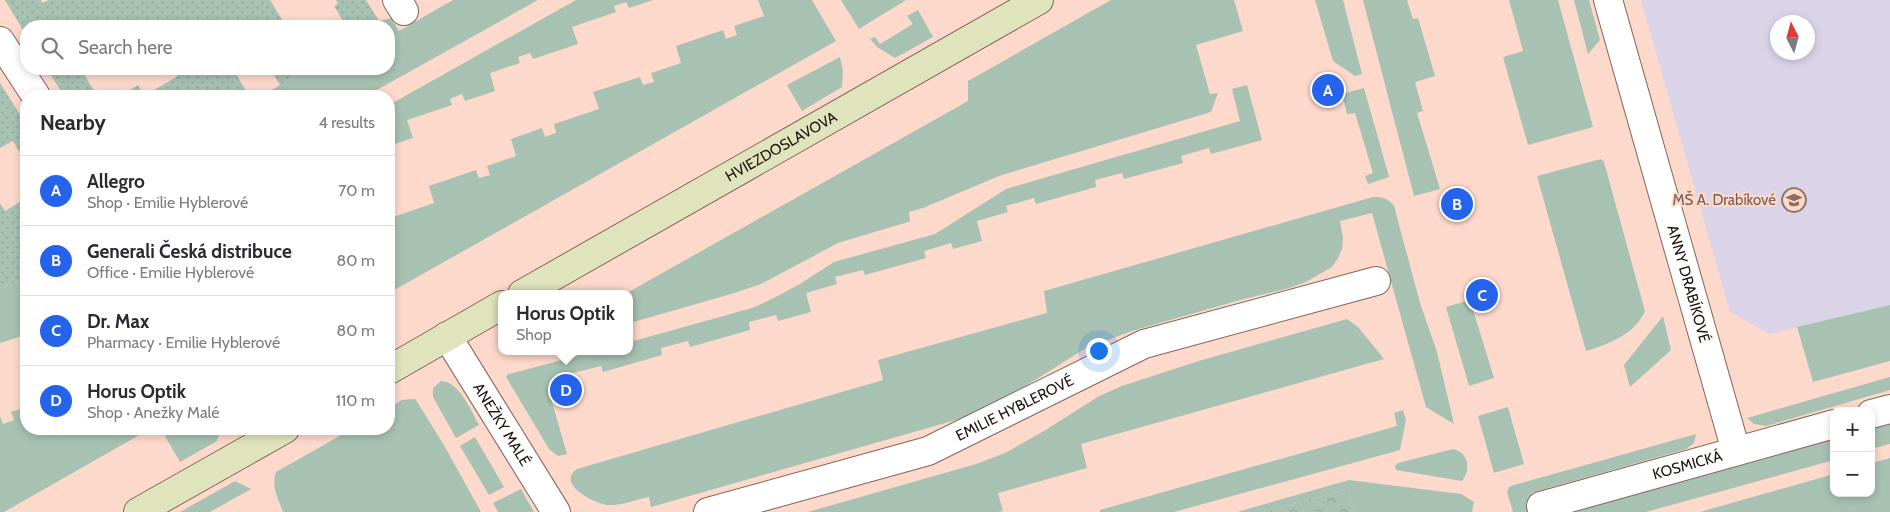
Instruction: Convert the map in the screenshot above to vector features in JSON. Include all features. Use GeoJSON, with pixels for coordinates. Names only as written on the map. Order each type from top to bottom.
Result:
{"type":"FeatureCollection","features":[{"type":"Feature","properties":{"kind":"street","name":"HVIEZDOSLAVOVA"},"geometry":{"type":"LineString","coordinates":[[529,290],[1039,0]]}},
{"type":"Feature","properties":{"kind":"street","name":"ANNY DRABÍKOVÉ"},"geometry":{"type":"LineString","coordinates":[[1608,0],[1736,451]]}},
{"type":"Feature","properties":{"kind":"street"},"geometry":{"type":"LineString","coordinates":[[0,41],[20,72]]}},
{"type":"Feature","properties":{"kind":"street"},"geometry":{"type":"LineString","coordinates":[[22,75],[32,90]]}},
{"type":"Feature","properties":{"kind":"street","name":"EMILIE HYBLEROVÉ"},"geometry":{"type":"LineString","coordinates":[[708,512],[928,451],[1144,344],[1376,281]]}},
{"type":"Feature","properties":{"kind":"street"},"geometry":{"type":"LineString","coordinates":[[395,366],[498,307]]}},
{"type":"Feature","properties":{"kind":"street","name":"ANEŽKY MALÉ"},"geometry":{"type":"LineString","coordinates":[[447,336],[556,512]]}},
{"type":"Feature","properties":{"kind":"street"},"geometry":{"type":"LineString","coordinates":[[1875,413],[1890,409]]}},
{"type":"Feature","properties":{"kind":"street","name":"KOSMICKÁ"},"geometry":{"type":"LineString","coordinates":[[1541,506],[1830,425]]}},
{"type":"Feature","properties":{"kind":"street"},"geometry":{"type":"LineString","coordinates":[[138,512],[274,435]]}},
{"type":"Feature","properties":{"kind":"shaded area","name":"MŠ A. Drabíkové"},"geometry":{"type":"Polygon","coordinates":[[[1641,0],[1890,0],[1890,305],[1770,334],[1730,312],[1641,0]]]}},
{"type":"Feature","properties":{"kind":"green space"},"geometry":{"type":"Polygon","coordinates":[[[5,0],[41,0],[42,3],[49,0],[270,0],[282,20],[20,20],[20,25],[5,0]]]}},
{"type":"Feature","properties":{"kind":"green space"},"geometry":{"type":"Polygon","coordinates":[[[336,0],[366,0],[378,20],[342,20],[334,6],[338,4],[336,0]]]}},
{"type":"Feature","properties":{"kind":"green space"},"geometry":{"type":"Polygon","coordinates":[[[453,0],[538,0],[377,90],[272,90],[296,75],[395,75],[395,24],[399,31],[453,0]]]}},
{"type":"Feature","properties":{"kind":"green space"},"geometry":{"type":"Polygon","coordinates":[[[576,0],[653,0],[629,8],[626,2],[614,6],[616,12],[572,27],[578,44],[533,59],[530,53],[518,57],[520,63],[490,73],[495,91],[465,101],[462,94],[450,99],[452,105],[407,120],[413,138],[395,144],[395,102],[576,0]]]}},
{"type":"Feature","properties":{"kind":"green space"},"geometry":{"type":"Polygon","coordinates":[[[758,0],[812,0],[836,41],[395,290],[395,216],[434,203],[429,186],[476,170],[479,178],[490,175],[487,166],[516,156],[511,139],[542,128],[545,137],[556,133],[554,124],[599,109],[593,92],[640,77],[643,85],[654,82],[651,73],[681,63],[676,46],[723,30],[726,39],[737,35],[734,26],[764,16],[758,0]]]}},
{"type":"Feature","properties":{"kind":"green space"},"geometry":{"type":"Polygon","coordinates":[[[841,0],[906,0],[859,29],[841,0]]]}},
{"type":"Feature","properties":{"kind":"green space"},"geometry":{"type":"Polygon","coordinates":[[[1111,0],[1234,0],[1243,31],[1196,45],[1210,94],[1218,93],[1211,112],[999,176],[909,212],[910,221],[908,222],[838,243],[761,284],[633,322],[632,290],[968,101],[968,81],[1111,0]]]}},
{"type":"Feature","properties":{"kind":"green space"},"geometry":{"type":"Polygon","coordinates":[[[1315,0],[1343,0],[1362,74],[1355,76],[1333,61],[1315,0]]]}},
{"type":"Feature","properties":{"kind":"green space"},"geometry":{"type":"Polygon","coordinates":[[[1363,0],[1407,0],[1413,19],[1418,18],[1435,76],[1415,82],[1423,111],[1417,113],[1440,189],[1414,196],[1363,0]]]}},
{"type":"Feature","properties":{"kind":"green space"},"geometry":{"type":"Polygon","coordinates":[[[1509,0],[1558,0],[1593,127],[1528,145],[1503,57],[1523,51],[1509,0]]]}},
{"type":"Feature","properties":{"kind":"green space"},"geometry":{"type":"Polygon","coordinates":[[[1574,0],[1589,0],[1600,40],[1588,54],[1574,0]]]}},
{"type":"Feature","properties":{"kind":"green space"},"geometry":{"type":"Polygon","coordinates":[[[918,10],[933,37],[895,58],[877,47],[870,39],[875,37],[880,44],[913,24],[907,16],[918,10]]]}},
{"type":"Feature","properties":{"kind":"green space"},"geometry":{"type":"Polygon","coordinates":[[[840,57],[843,71],[842,87],[802,111],[787,85],[840,57]]]}},
{"type":"Feature","properties":{"kind":"green space"},"geometry":{"type":"Polygon","coordinates":[[[51,75],[85,75],[93,90],[60,90],[51,75]]]}},
{"type":"Feature","properties":{"kind":"green space"},"geometry":{"type":"Polygon","coordinates":[[[177,75],[237,75],[245,90],[154,90],[177,75]]]}},
{"type":"Feature","properties":{"kind":"green space"},"geometry":{"type":"Polygon","coordinates":[[[274,75],[296,75],[280,85],[274,75]]]}},
{"type":"Feature","properties":{"kind":"green space"},"geometry":{"type":"Polygon","coordinates":[[[0,83],[20,115],[20,153],[13,141],[0,148],[0,83]]]}},
{"type":"Feature","properties":{"kind":"green space"},"geometry":{"type":"Polygon","coordinates":[[[138,85],[141,90],[130,90],[138,85]]]}},
{"type":"Feature","properties":{"kind":"green space"},"geometry":{"type":"Polygon","coordinates":[[[1247,85],[1262,140],[1211,154],[1209,148],[1181,156],[1183,163],[1124,179],[1122,173],[1095,180],[1096,187],[1036,204],[1034,198],[1006,206],[1008,212],[977,221],[982,241],[953,249],[951,243],[924,251],[926,258],[865,275],[863,270],[835,277],[837,284],[806,293],[811,312],[778,321],[776,315],[749,322],[750,330],[690,347],[688,341],[661,348],[662,355],[603,372],[601,366],[573,373],[575,380],[548,388],[567,454],[558,456],[549,449],[506,377],[508,374],[581,355],[633,355],[633,341],[752,308],[800,284],[834,262],[935,234],[1006,189],[1240,121],[1232,89],[1247,85]]]}},
{"type":"Feature","properties":{"kind":"green space"},"geometry":{"type":"Polygon","coordinates":[[[1364,88],[1389,177],[1368,184],[1365,176],[1373,173],[1355,113],[1347,114],[1342,94],[1364,88]]]}},
{"type":"Feature","properties":{"kind":"green space"},"geometry":{"type":"Polygon","coordinates":[[[1601,159],[1604,162],[1645,311],[1641,319],[1628,332],[1604,345],[1586,351],[1537,176],[1601,159]]]}},
{"type":"Feature","properties":{"kind":"green space"},"geometry":{"type":"Polygon","coordinates":[[[1373,197],[1385,198],[1394,206],[1420,303],[1437,352],[1454,424],[1426,407],[1372,213],[1340,221],[1343,238],[1342,249],[1338,258],[1332,267],[1306,282],[1132,331],[1086,348],[984,412],[651,507],[649,497],[619,504],[604,504],[580,493],[571,481],[572,475],[577,469],[883,380],[878,360],[1047,313],[1044,291],[1373,197]]]}},
{"type":"Feature","properties":{"kind":"green space"},"geometry":{"type":"Polygon","coordinates":[[[20,202],[20,280],[0,289],[0,203],[5,211],[20,202]]]}},
{"type":"Feature","properties":{"kind":"green space"},"geometry":{"type":"Polygon","coordinates":[[[20,280],[20,337],[0,343],[0,289],[20,280]]]}},
{"type":"Feature","properties":{"kind":"green space"},"geometry":{"type":"Polygon","coordinates":[[[1470,300],[1494,378],[1469,386],[1446,307],[1470,300]]]}},
{"type":"Feature","properties":{"kind":"green space"},"geometry":{"type":"Polygon","coordinates":[[[1890,305],[1890,361],[1813,382],[1797,327],[1890,305]]]}},
{"type":"Feature","properties":{"kind":"green space"},"geometry":{"type":"Polygon","coordinates":[[[1663,316],[1671,350],[1630,387],[1624,365],[1663,316]]]}},
{"type":"Feature","properties":{"kind":"green space"},"geometry":{"type":"Polygon","coordinates":[[[1347,319],[1358,327],[1384,359],[1081,444],[1087,468],[998,493],[1003,511],[808,512],[976,464],[1005,453],[1099,396],[1122,386],[1202,360],[1347,319]]]}},
{"type":"Feature","properties":{"kind":"green space"},"geometry":{"type":"Polygon","coordinates":[[[1890,377],[1890,390],[1766,426],[1754,424],[1747,418],[1890,377]]]}},
{"type":"Feature","properties":{"kind":"green space"},"geometry":{"type":"Polygon","coordinates":[[[441,381],[454,386],[464,398],[479,425],[456,438],[433,397],[433,388],[441,381]]]}},
{"type":"Feature","properties":{"kind":"green space"},"geometry":{"type":"Polygon","coordinates":[[[415,399],[418,403],[481,512],[283,512],[274,483],[276,472],[341,435],[395,435],[395,404],[402,400],[415,399]]]}},
{"type":"Feature","properties":{"kind":"green space"},"geometry":{"type":"Polygon","coordinates":[[[1508,407],[1524,464],[1494,473],[1478,416],[1508,407]]]}},
{"type":"Feature","properties":{"kind":"green space"},"geometry":{"type":"Polygon","coordinates":[[[20,409],[20,435],[139,435],[4,512],[0,512],[0,416],[3,424],[14,420],[11,412],[20,409]]]}},
{"type":"Feature","properties":{"kind":"green space"},"geometry":{"type":"Polygon","coordinates":[[[1403,410],[1406,420],[1400,450],[1174,512],[1100,512],[1100,510],[1397,426],[1394,413],[1403,410]]]}},
{"type":"Feature","properties":{"kind":"green space"},"geometry":{"type":"Polygon","coordinates":[[[1890,424],[1890,444],[1875,448],[1875,428],[1890,424]]]}},
{"type":"Feature","properties":{"kind":"green space"},"geometry":{"type":"Polygon","coordinates":[[[1696,434],[1694,443],[1686,449],[1531,493],[1536,512],[1513,512],[1507,492],[1509,487],[1696,434]]]}},
{"type":"Feature","properties":{"kind":"green space"},"geometry":{"type":"Polygon","coordinates":[[[219,435],[217,441],[180,462],[165,436],[219,435]]]}},
{"type":"Feature","properties":{"kind":"green space"},"geometry":{"type":"Polygon","coordinates":[[[475,437],[504,487],[489,495],[460,446],[475,437]]]}},
{"type":"Feature","properties":{"kind":"green space"},"geometry":{"type":"Polygon","coordinates":[[[1830,440],[1830,461],[1646,512],[1568,512],[1830,440]]]}},
{"type":"Feature","properties":{"kind":"green space"},"geometry":{"type":"Polygon","coordinates":[[[1453,449],[1462,454],[1467,462],[1467,472],[1462,481],[1396,470],[1395,466],[1398,463],[1453,449]]]}},
{"type":"Feature","properties":{"kind":"green space"},"geometry":{"type":"Polygon","coordinates":[[[1890,458],[1890,512],[1700,512],[1830,475],[1830,497],[1875,497],[1875,462],[1890,458]]]}},
{"type":"Feature","properties":{"kind":"green space"},"geometry":{"type":"Polygon","coordinates":[[[1349,480],[1461,494],[1474,502],[1472,512],[1354,512],[1348,489],[1264,512],[1237,512],[1349,480]]]}},
{"type":"Feature","properties":{"kind":"green space"},"geometry":{"type":"Polygon","coordinates":[[[235,481],[251,489],[210,512],[180,512],[235,481]]]}},
{"type":"Feature","properties":{"kind":"green space"},"geometry":{"type":"Polygon","coordinates":[[[521,489],[534,512],[498,512],[493,503],[521,489]]]}},
{"type":"Feature","properties":{"kind":"green space"},"geometry":{"type":"Polygon","coordinates":[[[1348,489],[1354,512],[1264,512],[1341,491],[1348,489]]]}},
{"type":"Feature","properties":{"kind":"place","name":"Allegro"},"geometry":{"type":"Point","coordinates":[1328,90]}},
{"type":"Feature","properties":{"kind":"place","name":"MŠ A. Drabíkové"},"geometry":{"type":"Point","coordinates":[1794,200]}},
{"type":"Feature","properties":{"kind":"place","name":"Generali Česká distribuce"},"geometry":{"type":"Point","coordinates":[1457,204]}},
{"type":"Feature","properties":{"kind":"place","name":"Dr. Max"},"geometry":{"type":"Point","coordinates":[1482,295]}},
{"type":"Feature","properties":{"kind":"place","name":"Horus Optik"},"geometry":{"type":"Point","coordinates":[566,390]}}]}
